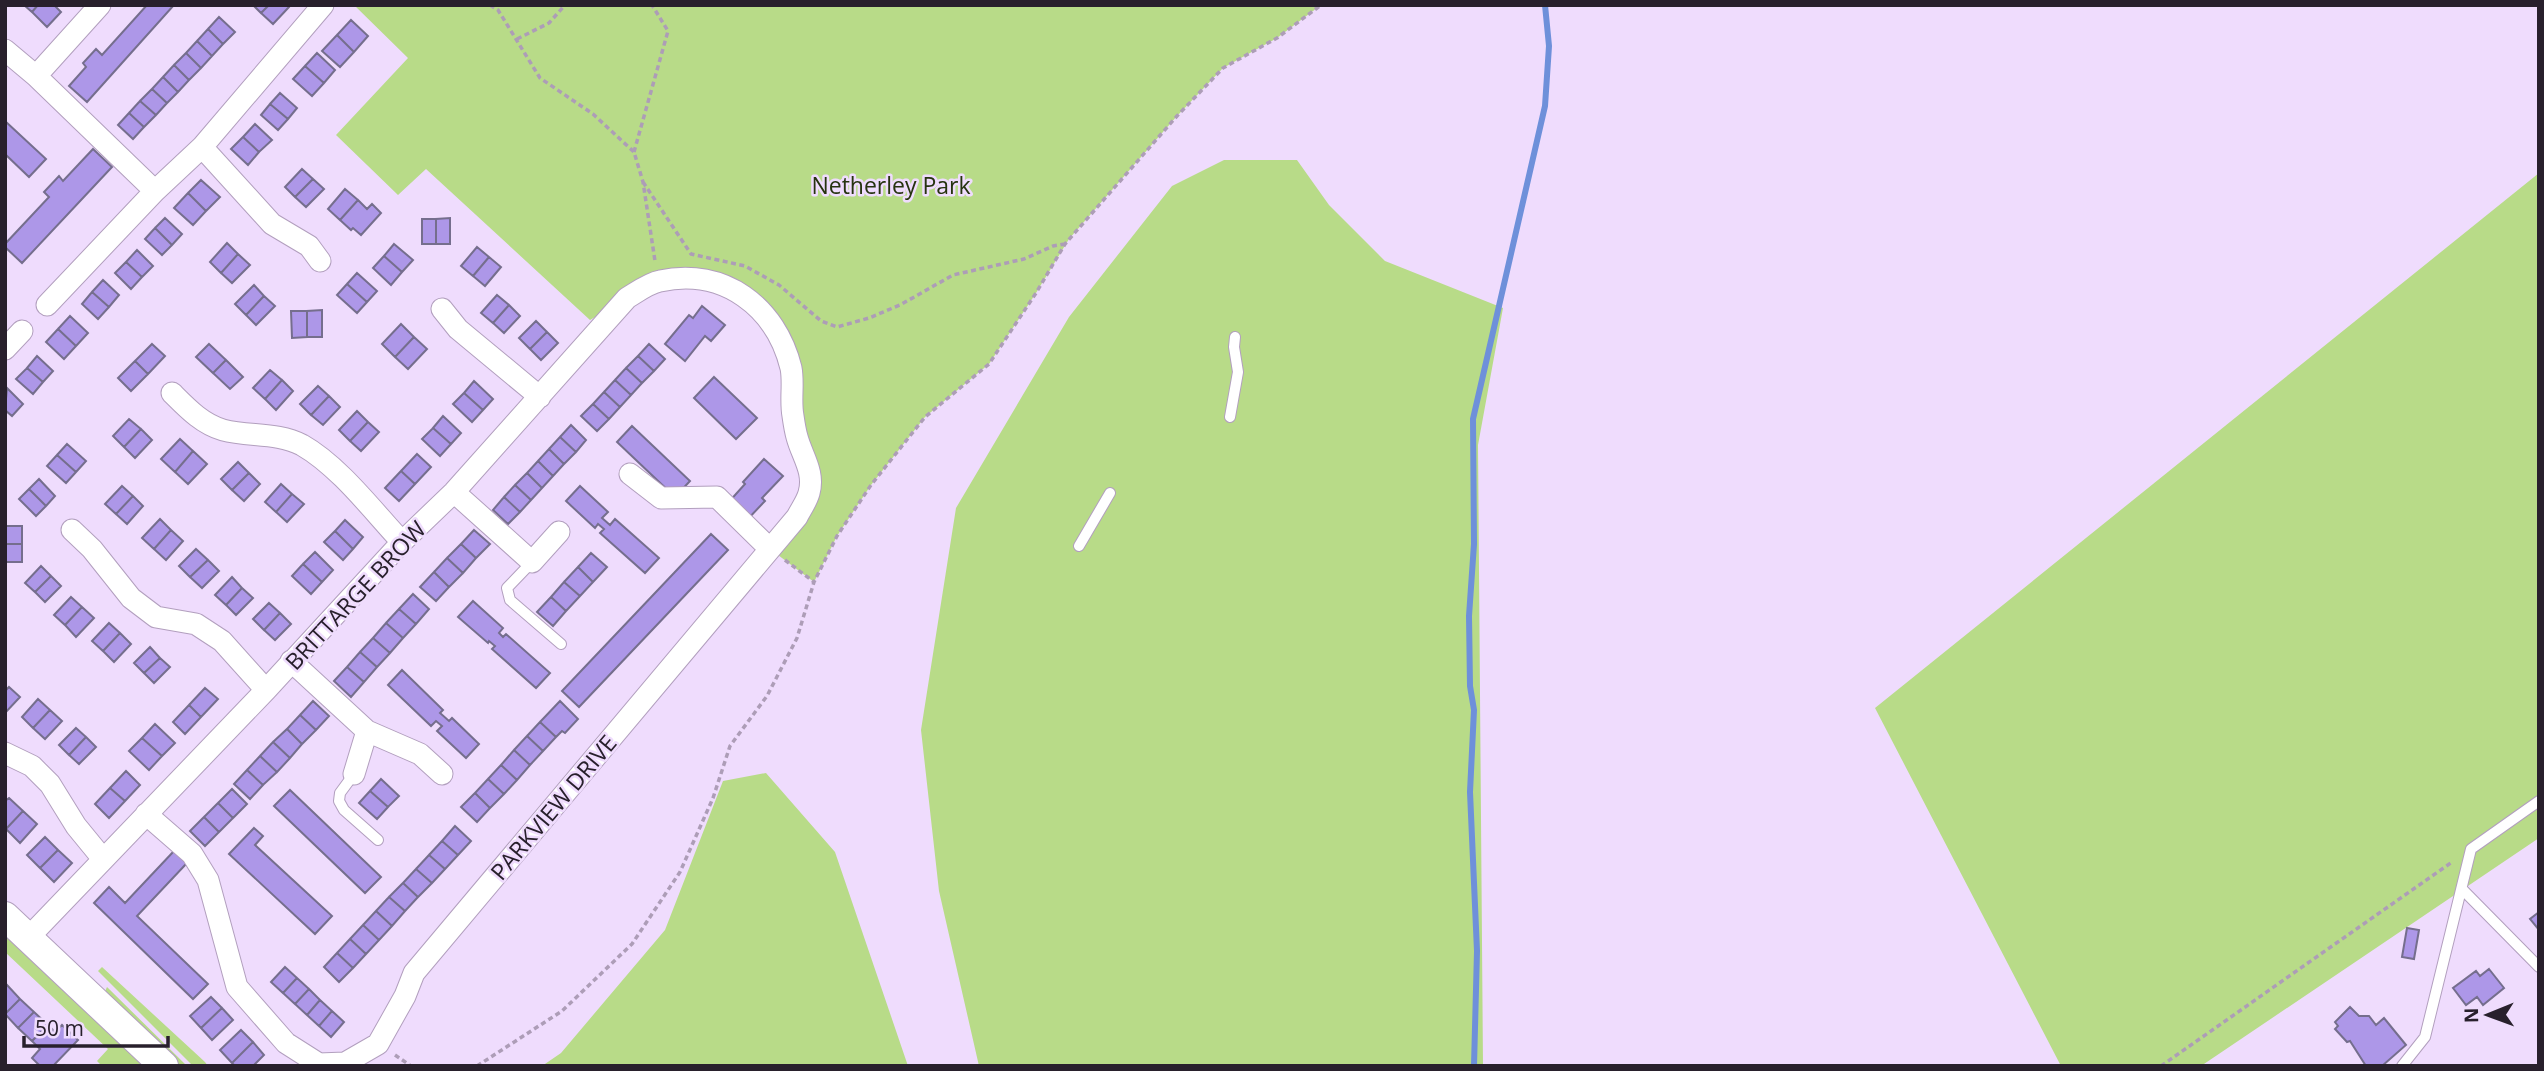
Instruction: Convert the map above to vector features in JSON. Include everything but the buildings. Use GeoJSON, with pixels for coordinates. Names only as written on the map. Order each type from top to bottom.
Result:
{"type":"FeatureCollection","features":[{"type":"Feature","properties":{"kind":"main road"},"geometry":{"type":"LineString","coordinates":[[5,916],[164,1066]]}},
{"type":"Feature","properties":{"kind":"street"},"geometry":{"type":"LineString","coordinates":[[36,76],[100,5]]}},
{"type":"Feature","properties":{"kind":"street"},"geometry":{"type":"LineString","coordinates":[[47,305],[155,191],[202,147],[323,5]]}},
{"type":"Feature","properties":{"kind":"street"},"geometry":{"type":"LineString","coordinates":[[5,50],[36,76],[155,191]]}},
{"type":"Feature","properties":{"kind":"street"},"geometry":{"type":"LineString","coordinates":[[202,147],[272,223],[309,246],[320,261]]}},
{"type":"Feature","properties":{"kind":"street","name":"BRITTARGE BROW"},"geometry":{"type":"LineString","coordinates":[[28,938],[266,690],[402,542],[454,492],[627,298],[658,281],[694,277]]}},
{"type":"Feature","properties":{"kind":"street","name":"PARKVIEW DRIVE"},"geometry":{"type":"LineString","coordinates":[[146,814],[192,854],[208,880],[237,987],[286,1043],[319,1063],[345,1063],[378,1044],[405,996],[414,973],[771,549],[797,517],[810,492],[809,466],[797,438],[792,411],[791,370],[780,340],[762,310],[738,292],[716,282],[694,277]]}},
{"type":"Feature","properties":{"kind":"street"},"geometry":{"type":"LineString","coordinates":[[442,309],[458,329],[540,397]]}},
{"type":"Feature","properties":{"kind":"street"},"geometry":{"type":"LineString","coordinates":[[5,349],[22,331]]}},
{"type":"Feature","properties":{"kind":"street"},"geometry":{"type":"LineString","coordinates":[[172,393],[194,416],[223,430],[265,434],[301,445],[334,470],[402,542]]}},
{"type":"Feature","properties":{"kind":"street"},"geometry":{"type":"LineString","coordinates":[[630,474],[661,498],[717,497],[771,549]]}},
{"type":"Feature","properties":{"kind":"street"},"geometry":{"type":"LineString","coordinates":[[454,492],[532,562],[559,532]]}},
{"type":"Feature","properties":{"kind":"street"},"geometry":{"type":"LineString","coordinates":[[72,530],[92,549],[131,598],[156,617],[196,624],[222,641],[266,690]]}},
{"type":"Feature","properties":{"kind":"street"},"geometry":{"type":"LineString","coordinates":[[291,661],[367,731],[420,754],[442,774]]}},
{"type":"Feature","properties":{"kind":"street"},"geometry":{"type":"LineString","coordinates":[[354,774],[367,731]]}},
{"type":"Feature","properties":{"kind":"street"},"geometry":{"type":"LineString","coordinates":[[5,753],[32,766],[50,784],[76,826],[103,859]]}},
{"type":"Feature","properties":{"kind":"lane"},"geometry":{"type":"LineString","coordinates":[[1230,416],[1238,372],[1235,337]]}},
{"type":"Feature","properties":{"kind":"lane"},"geometry":{"type":"LineString","coordinates":[[1079,547],[1110,493]]}},
{"type":"Feature","properties":{"kind":"lane"},"geometry":{"type":"LineString","coordinates":[[532,562],[507,588],[510,600],[561,644]]}},
{"type":"Feature","properties":{"kind":"lane"},"geometry":{"type":"LineString","coordinates":[[354,774],[340,793],[339,801],[344,810],[378,840]]}},
{"type":"Feature","properties":{"kind":"lane"},"geometry":{"type":"LineString","coordinates":[[2402,1066],[2426,1037],[2471,849],[2539,801]]}},
{"type":"Feature","properties":{"kind":"lane"},"geometry":{"type":"LineString","coordinates":[[2462,890],[2539,967]]}},
{"type":"Feature","properties":{"kind":"path"},"geometry":{"type":"LineString","coordinates":[[490,5],[498,10],[540,78],[593,114],[634,152],[643,182],[658,281]]}},
{"type":"Feature","properties":{"kind":"path"},"geometry":{"type":"LineString","coordinates":[[517,39],[549,23],[565,5]]}},
{"type":"Feature","properties":{"kind":"path"},"geometry":{"type":"LineString","coordinates":[[634,152],[668,31],[652,5]]}},
{"type":"Feature","properties":{"kind":"path"},"geometry":{"type":"LineString","coordinates":[[477,1066],[562,1011],[632,944],[680,872],[713,798],[730,746],[767,696],[797,638],[814,582],[837,536],[871,485],[925,417],[989,364],[1065,244],[1177,116],[1223,68],[1278,38],[1321,5]]}},
{"type":"Feature","properties":{"kind":"path"},"geometry":{"type":"LineString","coordinates":[[643,182],[691,254],[746,266],[779,285],[821,321],[837,327],[900,305],[953,275],[1024,259],[1053,246],[1065,244]]}},
{"type":"Feature","properties":{"kind":"path"},"geometry":{"type":"LineString","coordinates":[[771,549],[814,582]]}},
{"type":"Feature","properties":{"kind":"path"},"geometry":{"type":"LineString","coordinates":[[2161,1066],[2471,849]]}},
{"type":"Feature","properties":{"kind":"green space","name":"Netherley Park"},"geometry":{"type":"Polygon","coordinates":[[[354,5],[1321,5],[1277,38],[1223,68],[1177,116],[1069,239],[989,364],[925,417],[871,485],[837,536],[814,582],[770,549],[810,492],[791,370],[762,310],[693,277],[627,298],[590,320],[426,169],[398,195],[336,135],[408,58],[354,5]]]}},
{"type":"Feature","properties":{"kind":"green space"},"geometry":{"type":"Polygon","coordinates":[[[1224,160],[1297,160],[1329,205],[1385,261],[1503,308],[1478,445],[1483,1066],[979,1066],[939,891],[921,730],[956,508],[1069,317],[1172,186],[1224,160]]]}},
{"type":"Feature","properties":{"kind":"green space"},"geometry":{"type":"Polygon","coordinates":[[[2539,173],[2539,838],[2201,1066],[2061,1066],[1875,708],[2539,173]]]}},
{"type":"Feature","properties":{"kind":"green space"},"geometry":{"type":"Polygon","coordinates":[[[766,773],[835,852],[908,1066],[542,1066],[561,1053],[665,930],[723,781],[766,773]]]}},
{"type":"Feature","properties":{"kind":"green space"},"geometry":{"type":"Polygon","coordinates":[[[5,935],[145,1066],[102,1066],[97,1061],[108,1049],[5,952],[5,935]]]}},
{"type":"Feature","properties":{"kind":"green space"},"geometry":{"type":"Polygon","coordinates":[[[102,967],[208,1066],[193,1066],[98,971],[102,967]]]}},
{"type":"Feature","properties":{"kind":"green space"},"geometry":{"type":"Polygon","coordinates":[[[107,987],[187,1066],[178,1066],[103,996],[107,987]]]}},
{"type":"Feature","properties":{"kind":"waterway"},"geometry":{"type":"LineString","coordinates":[[1474,1066],[1477,951],[1470,792],[1474,710],[1470,686],[1469,616],[1474,544],[1473,419],[1545,106],[1549,46],[1545,5]]}}]}
